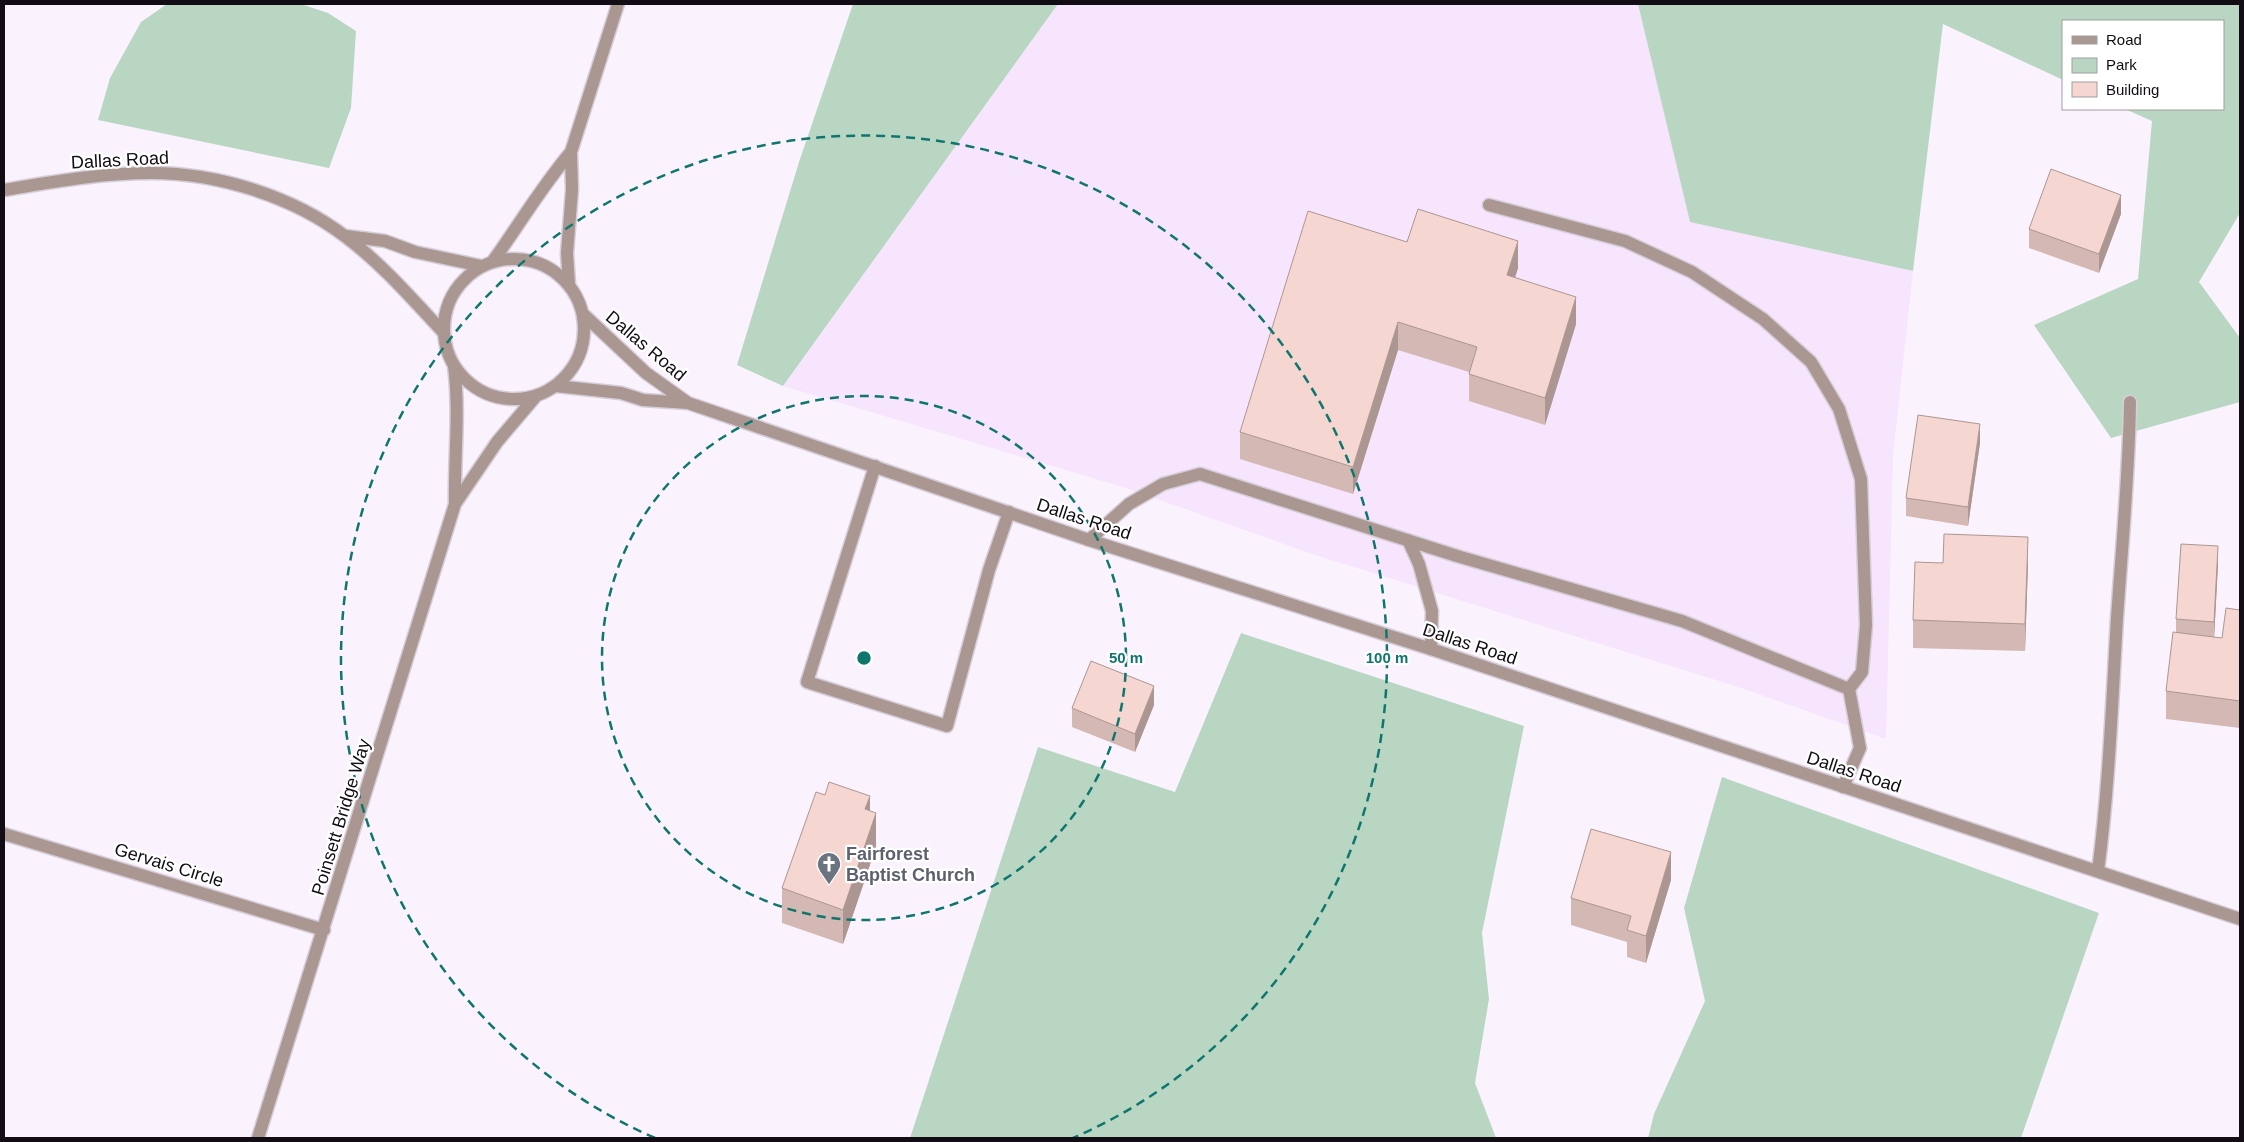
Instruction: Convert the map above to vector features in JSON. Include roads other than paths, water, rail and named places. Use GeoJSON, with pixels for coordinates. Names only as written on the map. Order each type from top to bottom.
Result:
{"type":"FeatureCollection","features":[{"type":"Feature","properties":{"kind":"street"},"geometry":{"type":"LineString","coordinates":[[569,284],[567,253],[572,190],[571,152],[618,4]]}},
{"type":"Feature","properties":{"kind":"street"},"geometry":{"type":"LineString","coordinates":[[493,261],[536,201],[548,178],[571,152]]}},
{"type":"Feature","properties":{"kind":"street","name":"Dallas Road"},"geometry":{"type":"LineString","coordinates":[[4,190],[69,179],[150,173],[179,174],[254,190],[301,208],[346,236],[400,286],[444,332]]}},
{"type":"Feature","properties":{"kind":"street"},"geometry":{"type":"LineString","coordinates":[[1489,205],[1625,241],[1692,272],[1762,320],[1811,362],[1839,409],[1861,479],[1866,625],[1862,672],[1849,689],[1860,748],[1842,787]]}},
{"type":"Feature","properties":{"kind":"street","name":"Dallas Road"},"geometry":{"type":"LineString","coordinates":[[346,236],[385,240],[415,252],[480,266]]}},
{"type":"Feature","properties":{"kind":"street"},"geometry":{"type":"LineString","coordinates":[[514,258],[535,261],[553,270],[569,284],[578,298],[583,314],[585,335],[580,354],[570,372],[556,386],[536,396],[518,399],[499,398],[490,394],[466,380],[454,366],[447,350],[444,332],[445,312],[453,294],[464,278],[480,266],[493,261],[514,258]]}},
{"type":"Feature","properties":{"kind":"street","name":"Dallas Road"},"geometry":{"type":"LineString","coordinates":[[583,314],[646,373],[688,403]]}},
{"type":"Feature","properties":{"kind":"street","name":"Poinsett Bridge Way"},"geometry":{"type":"LineString","coordinates":[[454,366],[458,397],[454,458],[455,504]]}},
{"type":"Feature","properties":{"kind":"street","name":"Dallas Road"},"geometry":{"type":"LineString","coordinates":[[556,386],[621,393],[643,400],[688,403],[1089,540],[1431,649],[2240,919]]}},
{"type":"Feature","properties":{"kind":"street","name":"Poinsett Bridge Way"},"geometry":{"type":"LineString","coordinates":[[258,1138],[455,504],[497,442],[536,396]]}},
{"type":"Feature","properties":{"kind":"street"},"geometry":{"type":"LineString","coordinates":[[2098,872],[2107,801],[2117,617],[2128,474],[2130,402]]}},
{"type":"Feature","properties":{"kind":"street"},"geometry":{"type":"LineString","coordinates":[[875,466],[807,682],[947,726],[989,570],[1009,512]]}},
{"type":"Feature","properties":{"kind":"street"},"geometry":{"type":"LineString","coordinates":[[1089,540],[1129,504],[1163,484],[1200,474],[1408,540],[1682,621],[1849,689]]}},
{"type":"Feature","properties":{"kind":"street"},"geometry":{"type":"LineString","coordinates":[[1408,540],[1419,564],[1432,611],[1431,649]]}},
{"type":"Feature","properties":{"kind":"street","name":"Gervais Circle"},"geometry":{"type":"LineString","coordinates":[[4,834],[324,930]]}},
{"type":"Feature","properties":{"kind":"place","name":"Fairforest Baptist Church"},"geometry":{"type":"Point","coordinates":[829,885]}}]}
